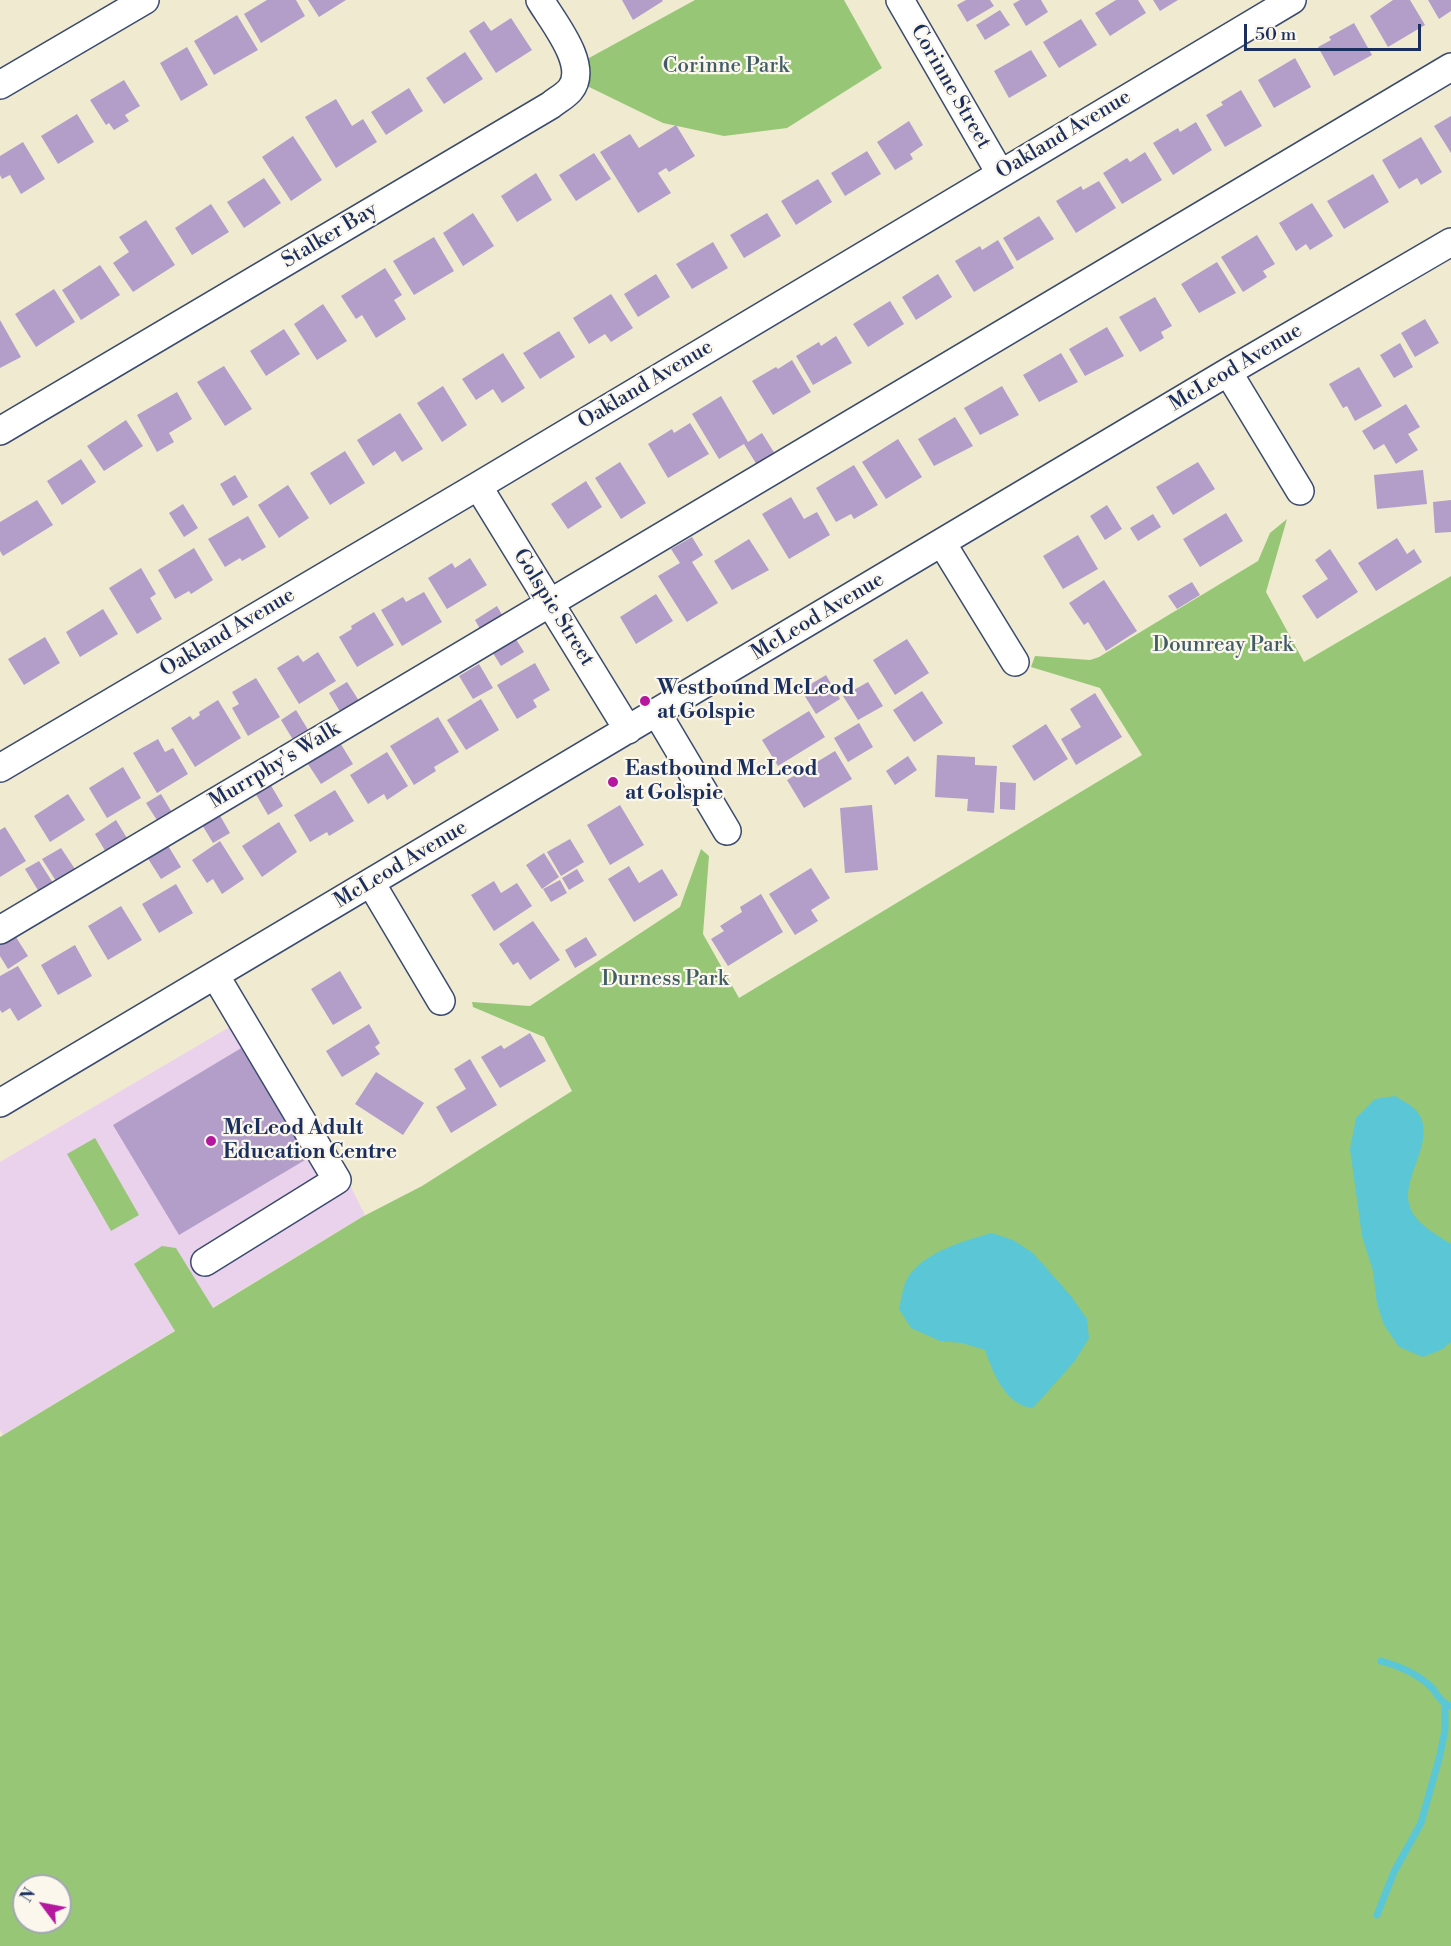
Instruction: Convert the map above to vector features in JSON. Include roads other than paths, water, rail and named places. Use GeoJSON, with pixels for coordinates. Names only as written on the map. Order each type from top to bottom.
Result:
{"type":"FeatureCollection","features":[{"type":"Feature","properties":{"kind":"street"},"geometry":{"type":"LineString","coordinates":[[0,85],[145,0]]}},
{"type":"Feature","properties":{"kind":"street","name":"Stalker Bay"},"geometry":{"type":"LineString","coordinates":[[0,431],[551,105],[570,90],[576,79],[577,70],[572,53],[540,0]]}},
{"type":"Feature","properties":{"kind":"street","name":"Corinne Street"},"geometry":{"type":"LineString","coordinates":[[900,0],[1000,173]]}},
{"type":"Feature","properties":{"kind":"street","name":"Oakland Avenue"},"geometry":{"type":"LineString","coordinates":[[0,768],[478,486],[1292,0]]}},
{"type":"Feature","properties":{"kind":"street","name":"Murrphy's Walk"},"geometry":{"type":"LineString","coordinates":[[0,930],[1451,67]]}},
{"type":"Feature","properties":{"kind":"street","name":"McLeod Avenue"},"geometry":{"type":"LineString","coordinates":[[0,1103],[1228,372],[1451,242]]}},
{"type":"Feature","properties":{"kind":"street"},"geometry":{"type":"LineString","coordinates":[[1228,372],[1300,491]]}},
{"type":"Feature","properties":{"kind":"street","name":"Golspie Street"},"geometry":{"type":"LineString","coordinates":[[478,486],[628,730]]}},
{"type":"Feature","properties":{"kind":"street"},"geometry":{"type":"LineString","coordinates":[[942,543],[1016,662]]}},
{"type":"Feature","properties":{"kind":"street"},"geometry":{"type":"LineString","coordinates":[[657,713],[727,831]]}},
{"type":"Feature","properties":{"kind":"street"},"geometry":{"type":"LineString","coordinates":[[370,884],[441,1001]]}},
{"type":"Feature","properties":{"kind":"street"},"geometry":{"type":"LineString","coordinates":[[205,1262],[337,1180],[215,975]]}},
{"type":"Feature","properties":{"kind":"water"},"geometry":{"type":"Polygon","coordinates":[[[1395,1096],[1415,1109],[1422,1120],[1424,1131],[1423,1143],[1409,1191],[1411,1210],[1420,1222],[1451,1244],[1451,1342],[1443,1349],[1423,1357],[1399,1347],[1384,1325],[1377,1304],[1373,1271],[1362,1236],[1350,1149],[1356,1118],[1375,1099],[1395,1096]]]}},
{"type":"Feature","properties":{"kind":"water"},"geometry":{"type":"Polygon","coordinates":[[[992,1233],[1013,1240],[1033,1253],[1071,1296],[1087,1319],[1089,1338],[1075,1361],[1033,1408],[1024,1406],[1008,1395],[997,1378],[985,1350],[962,1343],[940,1341],[911,1328],[899,1309],[906,1281],[918,1265],[948,1247],[992,1233]]]}},
{"type":"Feature","properties":{"kind":"waterway"},"geometry":{"type":"LineString","coordinates":[[1381,1661],[1414,1674],[1431,1687],[1442,1701],[1451,1706]]}},
{"type":"Feature","properties":{"kind":"waterway"},"geometry":{"type":"LineString","coordinates":[[1377,1915],[1394,1872],[1421,1823],[1440,1755],[1445,1730],[1445,1705]]}},
{"type":"Feature","properties":{"kind":"place","name":"Westbound McLeod at Golspie"},"geometry":{"type":"Point","coordinates":[645,701]}},
{"type":"Feature","properties":{"kind":"place","name":"Eastbound McLeod at Golspie"},"geometry":{"type":"Point","coordinates":[613,782]}},
{"type":"Feature","properties":{"kind":"place","name":"McLeod Adult Education Centre"},"geometry":{"type":"Point","coordinates":[211,1141]}},
{"type":"Feature","properties":{"kind":"park label","name":"Corinne Park"},"geometry":{"type":"Point","coordinates":[726,67]}},
{"type":"Feature","properties":{"kind":"park label","name":"Dounreay Park"},"geometry":{"type":"Point","coordinates":[1223,646]}},
{"type":"Feature","properties":{"kind":"park label","name":"Durness Park"},"geometry":{"type":"Point","coordinates":[665,980]}}]}
